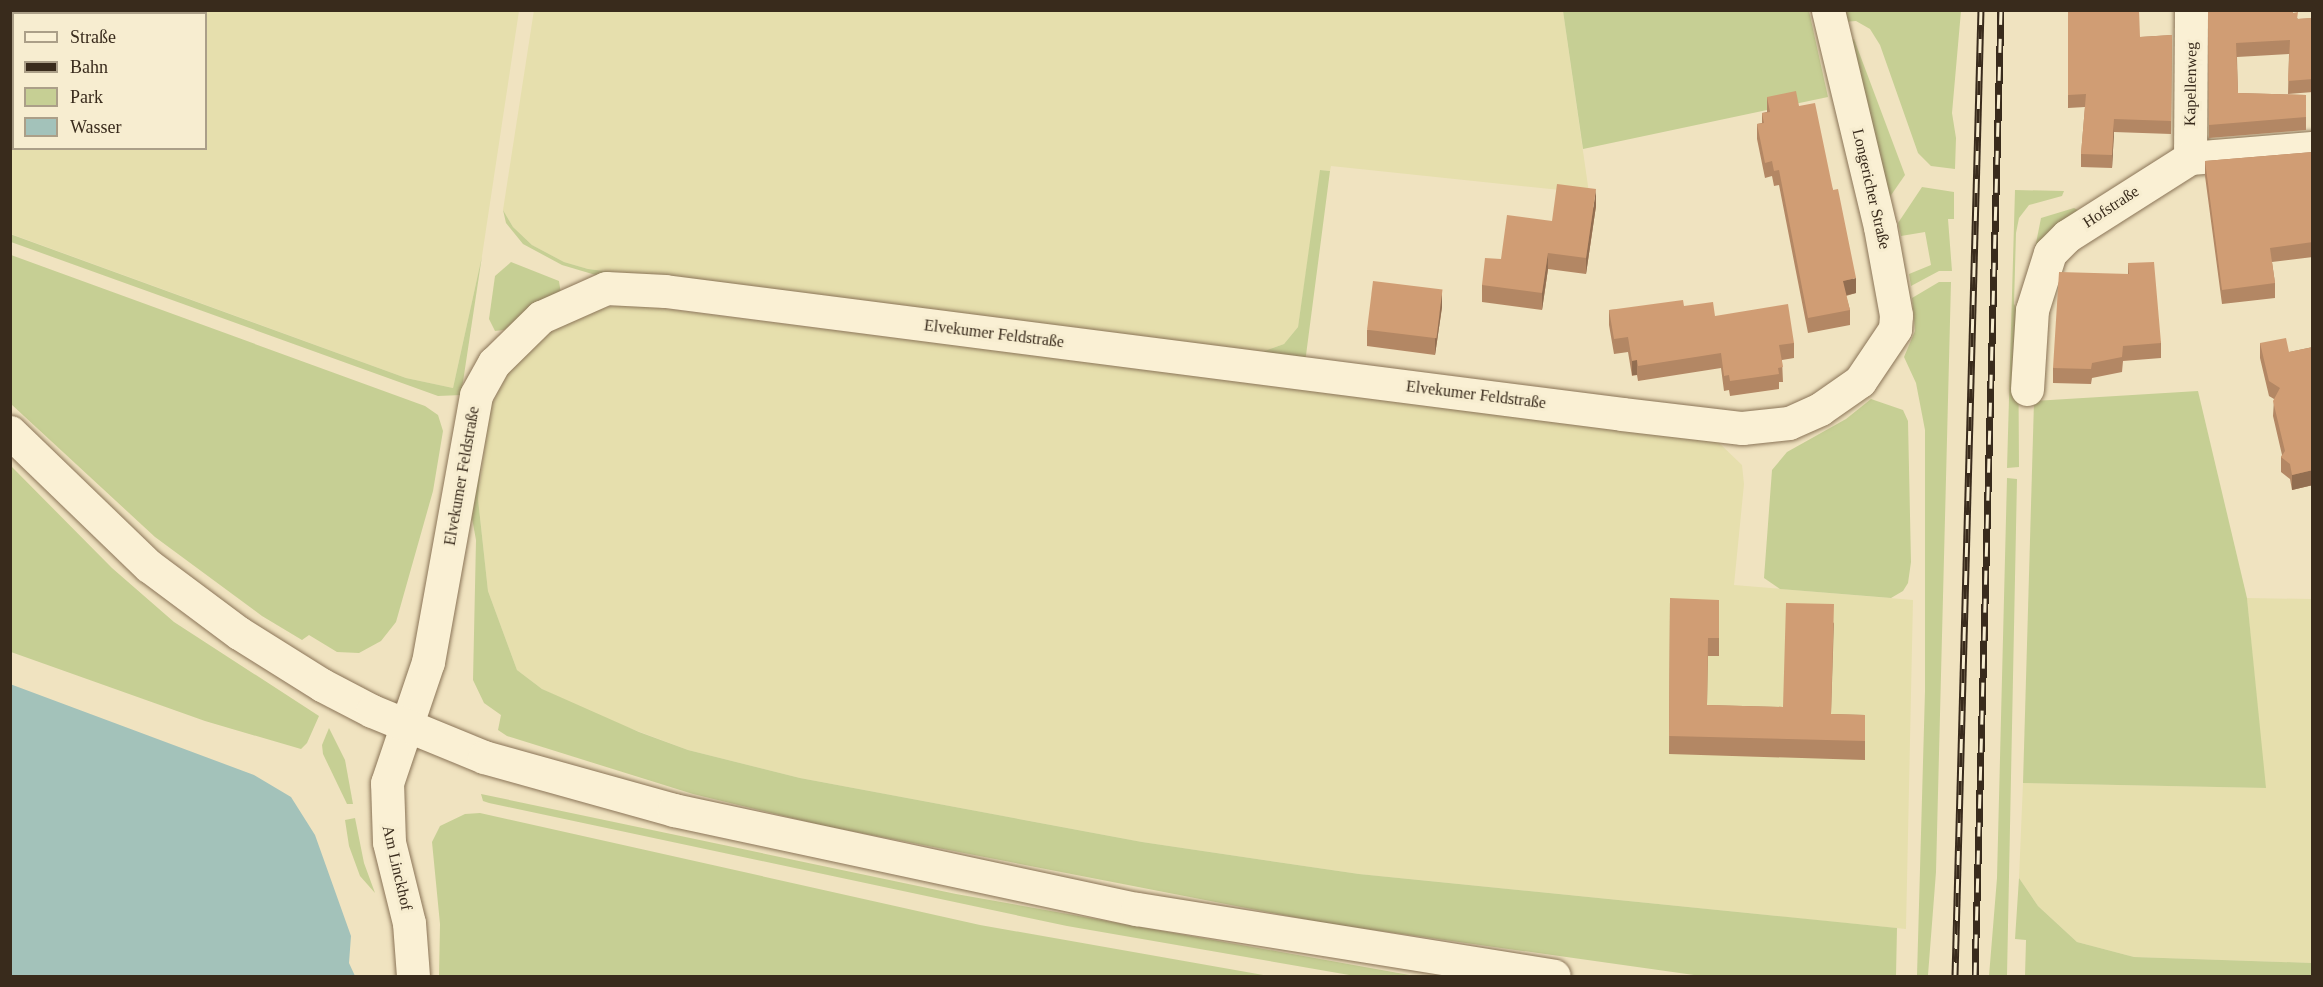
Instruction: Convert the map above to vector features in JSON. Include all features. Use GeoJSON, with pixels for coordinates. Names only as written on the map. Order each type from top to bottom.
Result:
{"type":"FeatureCollection","features":[{"type":"Feature","properties":{"kind":"street","name":"Longericher Straße"},"geometry":{"type":"LineString","coordinates":[[1828,10],[1880,227],[1896,315],[1895,329],[1874,365]]}},
{"type":"Feature","properties":{"kind":"street","name":"Kapellenweg"},"geometry":{"type":"LineString","coordinates":[[2190,158],[2191,10]]}},
{"type":"Feature","properties":{"kind":"street","name":"Hofstraße"},"geometry":{"type":"LineString","coordinates":[[2027,389],[2032,310],[2050,253],[2067,236],[2190,158],[2313,147]]}},
{"type":"Feature","properties":{"kind":"street","name":"Elvekumer Feldstraße"},"geometry":{"type":"LineString","coordinates":[[408,727],[428,662],[476,395],[494,363],[523,331],[563,305],[606,288],[665,291],[1742,428],[1789,423],[1820,409],[1853,386],[1874,365]]}},
{"type":"Feature","properties":{"kind":"street"},"geometry":{"type":"LineString","coordinates":[[10,432],[149,566],[203,606],[322,685],[408,727],[499,762],[674,810],[944,870],[1215,924],[1554,976]]}},
{"type":"Feature","properties":{"kind":"street","name":"Am Linckhof"},"geometry":{"type":"LineString","coordinates":[[408,727],[387,783],[385,815],[409,922],[413,976]]}},
{"type":"Feature","properties":{"kind":"shaded area"},"geometry":{"type":"Polygon","coordinates":[[[534,10],[1563,11],[1589,193],[1331,166],[1330,171],[1321,170],[1298,327],[1284,344],[1262,352],[588,269],[564,262],[532,245],[513,227],[503,210],[534,10]]]}},
{"type":"Feature","properties":{"kind":"shaded area"},"geometry":{"type":"Polygon","coordinates":[[[10,11],[519,11],[482,256],[453,388],[406,378],[11,234],[10,11]]]}},
{"type":"Feature","properties":{"kind":"shaded area"},"geometry":{"type":"Polygon","coordinates":[[[626,304],[1717,441],[1742,465],[1744,484],[1734,585],[1913,600],[1906,929],[1359,874],[1142,842],[800,778],[688,750],[592,714],[542,689],[517,670],[488,591],[478,499],[489,410],[513,363],[557,325],[592,310],[626,304]]]}},
{"type":"Feature","properties":{"kind":"shaded area"},"geometry":{"type":"Polygon","coordinates":[[[2247,598],[2312,599],[2312,963],[2134,957],[2077,942],[2038,906],[2019,878],[2023,783],[2265,788],[2247,598]]]}},
{"type":"Feature","properties":{"kind":"green space"},"geometry":{"type":"Polygon","coordinates":[[[1857,10],[1961,11],[1952,113],[1956,138],[1955,169],[1931,166],[1918,153],[1880,45],[1870,29],[1856,21],[1843,22],[1842,13],[1857,10]]]}},
{"type":"Feature","properties":{"kind":"green space"},"geometry":{"type":"Polygon","coordinates":[[[1563,11],[1809,11],[1828,97],[1583,149],[1563,11]]]}},
{"type":"Feature","properties":{"kind":"green space"},"geometry":{"type":"Polygon","coordinates":[[[1854,39],[1905,175],[1887,201],[1850,41],[1854,39]]]}},
{"type":"Feature","properties":{"kind":"green space"},"geometry":{"type":"Polygon","coordinates":[[[1320,170],[1330,171],[1305,363],[599,276],[562,265],[523,244],[506,223],[503,210],[513,227],[532,245],[564,262],[588,269],[1262,352],[1284,344],[1298,327],[1320,170]]]}},
{"type":"Feature","properties":{"kind":"green space"},"geometry":{"type":"Polygon","coordinates":[[[1922,187],[1954,192],[1954,219],[1948,219],[1952,271],[1939,271],[1911,286],[1909,274],[1931,265],[1925,232],[1901,236],[1898,223],[1922,187]]]}},
{"type":"Feature","properties":{"kind":"green space"},"geometry":{"type":"Polygon","coordinates":[[[2015,190],[2064,191],[2062,196],[2029,205],[2019,218],[2016,233],[2014,304],[2018,310],[2019,467],[2007,468],[2015,190]]]}},
{"type":"Feature","properties":{"kind":"green space"},"geometry":{"type":"Polygon","coordinates":[[[2074,208],[2078,210],[2027,289],[2041,218],[2074,208]]]}},
{"type":"Feature","properties":{"kind":"green space"},"geometry":{"type":"Polygon","coordinates":[[[10,234],[406,378],[453,388],[482,256],[461,395],[438,396],[11,242],[10,234]]]}},
{"type":"Feature","properties":{"kind":"green space"},"geometry":{"type":"Polygon","coordinates":[[[11,255],[425,406],[438,415],[443,431],[433,491],[396,622],[381,641],[359,653],[337,652],[309,635],[302,640],[262,616],[155,537],[11,404],[11,255]]]}},
{"type":"Feature","properties":{"kind":"green space"},"geometry":{"type":"Polygon","coordinates":[[[511,262],[559,281],[561,294],[504,330],[495,331],[489,319],[495,276],[511,262]]]}},
{"type":"Feature","properties":{"kind":"green space"},"geometry":{"type":"Polygon","coordinates":[[[1939,282],[1951,282],[1936,872],[1928,975],[1932,976],[1917,976],[1925,691],[1925,430],[1916,383],[1904,357],[1915,331],[1912,298],[1939,282]]]}},
{"type":"Feature","properties":{"kind":"green space"},"geometry":{"type":"Polygon","coordinates":[[[2198,391],[2247,598],[2266,788],[2023,783],[2034,401],[2198,391]]]}},
{"type":"Feature","properties":{"kind":"green space"},"geometry":{"type":"Polygon","coordinates":[[[1871,399],[1903,410],[1908,421],[1911,562],[1908,583],[1903,591],[1891,598],[1780,589],[1764,578],[1772,470],[1787,452],[1846,419],[1871,399]]]}},
{"type":"Feature","properties":{"kind":"green space"},"geometry":{"type":"Polygon","coordinates":[[[484,431],[478,499],[488,591],[517,670],[542,689],[639,732],[688,750],[800,778],[1142,842],[1359,874],[1897,928],[1896,976],[1701,976],[1324,923],[825,826],[693,794],[507,736],[498,730],[501,715],[484,703],[473,680],[476,540],[472,518],[484,431]]]}},
{"type":"Feature","properties":{"kind":"green space"},"geometry":{"type":"Polygon","coordinates":[[[10,465],[112,568],[174,622],[319,716],[307,743],[301,749],[205,721],[11,652],[10,465]]]}},
{"type":"Feature","properties":{"kind":"green space"},"geometry":{"type":"Polygon","coordinates":[[[2007,478],[2017,479],[2007,976],[1989,976],[1997,878],[2007,478]]]}},
{"type":"Feature","properties":{"kind":"green space"},"geometry":{"type":"Polygon","coordinates":[[[329,728],[345,760],[353,804],[347,804],[323,754],[322,745],[329,728]]]}},
{"type":"Feature","properties":{"kind":"green space"},"geometry":{"type":"Polygon","coordinates":[[[481,794],[956,894],[1415,976],[1355,976],[1067,926],[489,803],[483,801],[481,794]]]}},
{"type":"Feature","properties":{"kind":"green space"},"geometry":{"type":"Polygon","coordinates":[[[480,813],[980,925],[1269,976],[439,976],[440,924],[432,842],[440,826],[465,814],[480,813]]]}},
{"type":"Feature","properties":{"kind":"green space"},"geometry":{"type":"Polygon","coordinates":[[[355,818],[364,863],[375,893],[360,876],[349,846],[345,820],[355,818]]]}},
{"type":"Feature","properties":{"kind":"green space"},"geometry":{"type":"Polygon","coordinates":[[[2019,878],[2038,906],[2077,942],[2134,957],[2312,963],[2312,976],[2025,976],[2026,940],[2015,939],[2019,878]]]}},
{"type":"Feature","properties":{"kind":"water"},"geometry":{"type":"Polygon","coordinates":[[[10,684],[254,775],[291,797],[315,835],[351,936],[349,963],[355,976],[11,976],[10,684]]]}},
{"type":"Feature","properties":{"kind":"building"},"geometry":{"type":"Polygon","coordinates":[[[2068,10],[2139,10],[2140,37],[2172,35],[2171,121],[2114,119],[2112,155],[2081,154],[2086,94],[2068,95],[2068,10]]]}},
{"type":"Feature","properties":{"kind":"building"},"geometry":{"type":"Polygon","coordinates":[[[2208,10],[2293,10],[2293,13],[2298,12],[2297,19],[2313,18],[2313,79],[2288,81],[2290,40],[2236,43],[2238,93],[2306,95],[2306,117],[2209,125],[2208,10]]]}},
{"type":"Feature","properties":{"kind":"building"},"geometry":{"type":"Polygon","coordinates":[[[1796,91],[1799,106],[1815,103],[1833,190],[1838,189],[1856,278],[1843,281],[1850,310],[1808,318],[1779,170],[1774,171],[1772,161],[1765,163],[1757,124],[1764,123],[1762,113],[1770,112],[1767,97],[1796,91]]]}},
{"type":"Feature","properties":{"kind":"building"},"geometry":{"type":"Polygon","coordinates":[[[2313,152],[2313,242],[2270,248],[2275,283],[2222,290],[2205,161],[2313,152]]]}},
{"type":"Feature","properties":{"kind":"building"},"geometry":{"type":"Polygon","coordinates":[[[1557,184],[1596,189],[1586,258],[1548,253],[1542,293],[1482,285],[1485,258],[1501,259],[1507,215],[1552,221],[1557,184]]]}},
{"type":"Feature","properties":{"kind":"building"},"geometry":{"type":"Polygon","coordinates":[[[2154,262],[2161,343],[2123,346],[2122,357],[2092,363],[2091,369],[2053,368],[2059,272],[2129,274],[2128,263],[2154,262]]]}},
{"type":"Feature","properties":{"kind":"building"},"geometry":{"type":"Polygon","coordinates":[[[1373,281],[1442,290],[1437,338],[1367,330],[1373,281]]]}},
{"type":"Feature","properties":{"kind":"building"},"geometry":{"type":"Polygon","coordinates":[[[1683,300],[1684,306],[1713,302],[1715,316],[1788,304],[1794,343],[1779,345],[1783,367],[1778,368],[1779,374],[1730,381],[1729,375],[1724,376],[1721,353],[1638,366],[1637,360],[1632,361],[1628,337],[1614,339],[1609,310],[1683,300]]]}},
{"type":"Feature","properties":{"kind":"building"},"geometry":{"type":"Polygon","coordinates":[[[2286,338],[2289,352],[2313,347],[2313,470],[2292,475],[2290,464],[2281,457],[2285,451],[2273,401],[2280,388],[2269,381],[2260,343],[2286,338]]]}},
{"type":"Feature","properties":{"kind":"building"},"geometry":{"type":"Polygon","coordinates":[[[1670,598],[1719,600],[1719,638],[1708,638],[1707,705],[1783,707],[1786,603],[1834,604],[1831,714],[1865,715],[1865,741],[1669,736],[1670,598]]]}},
{"type":"Feature","properties":{"kind":"railway"},"geometry":{"type":"LineString","coordinates":[[1955,976],[1981,10]]}},
{"type":"Feature","properties":{"kind":"railway"},"geometry":{"type":"LineString","coordinates":[[1975,976],[2001,10]]}}]}
